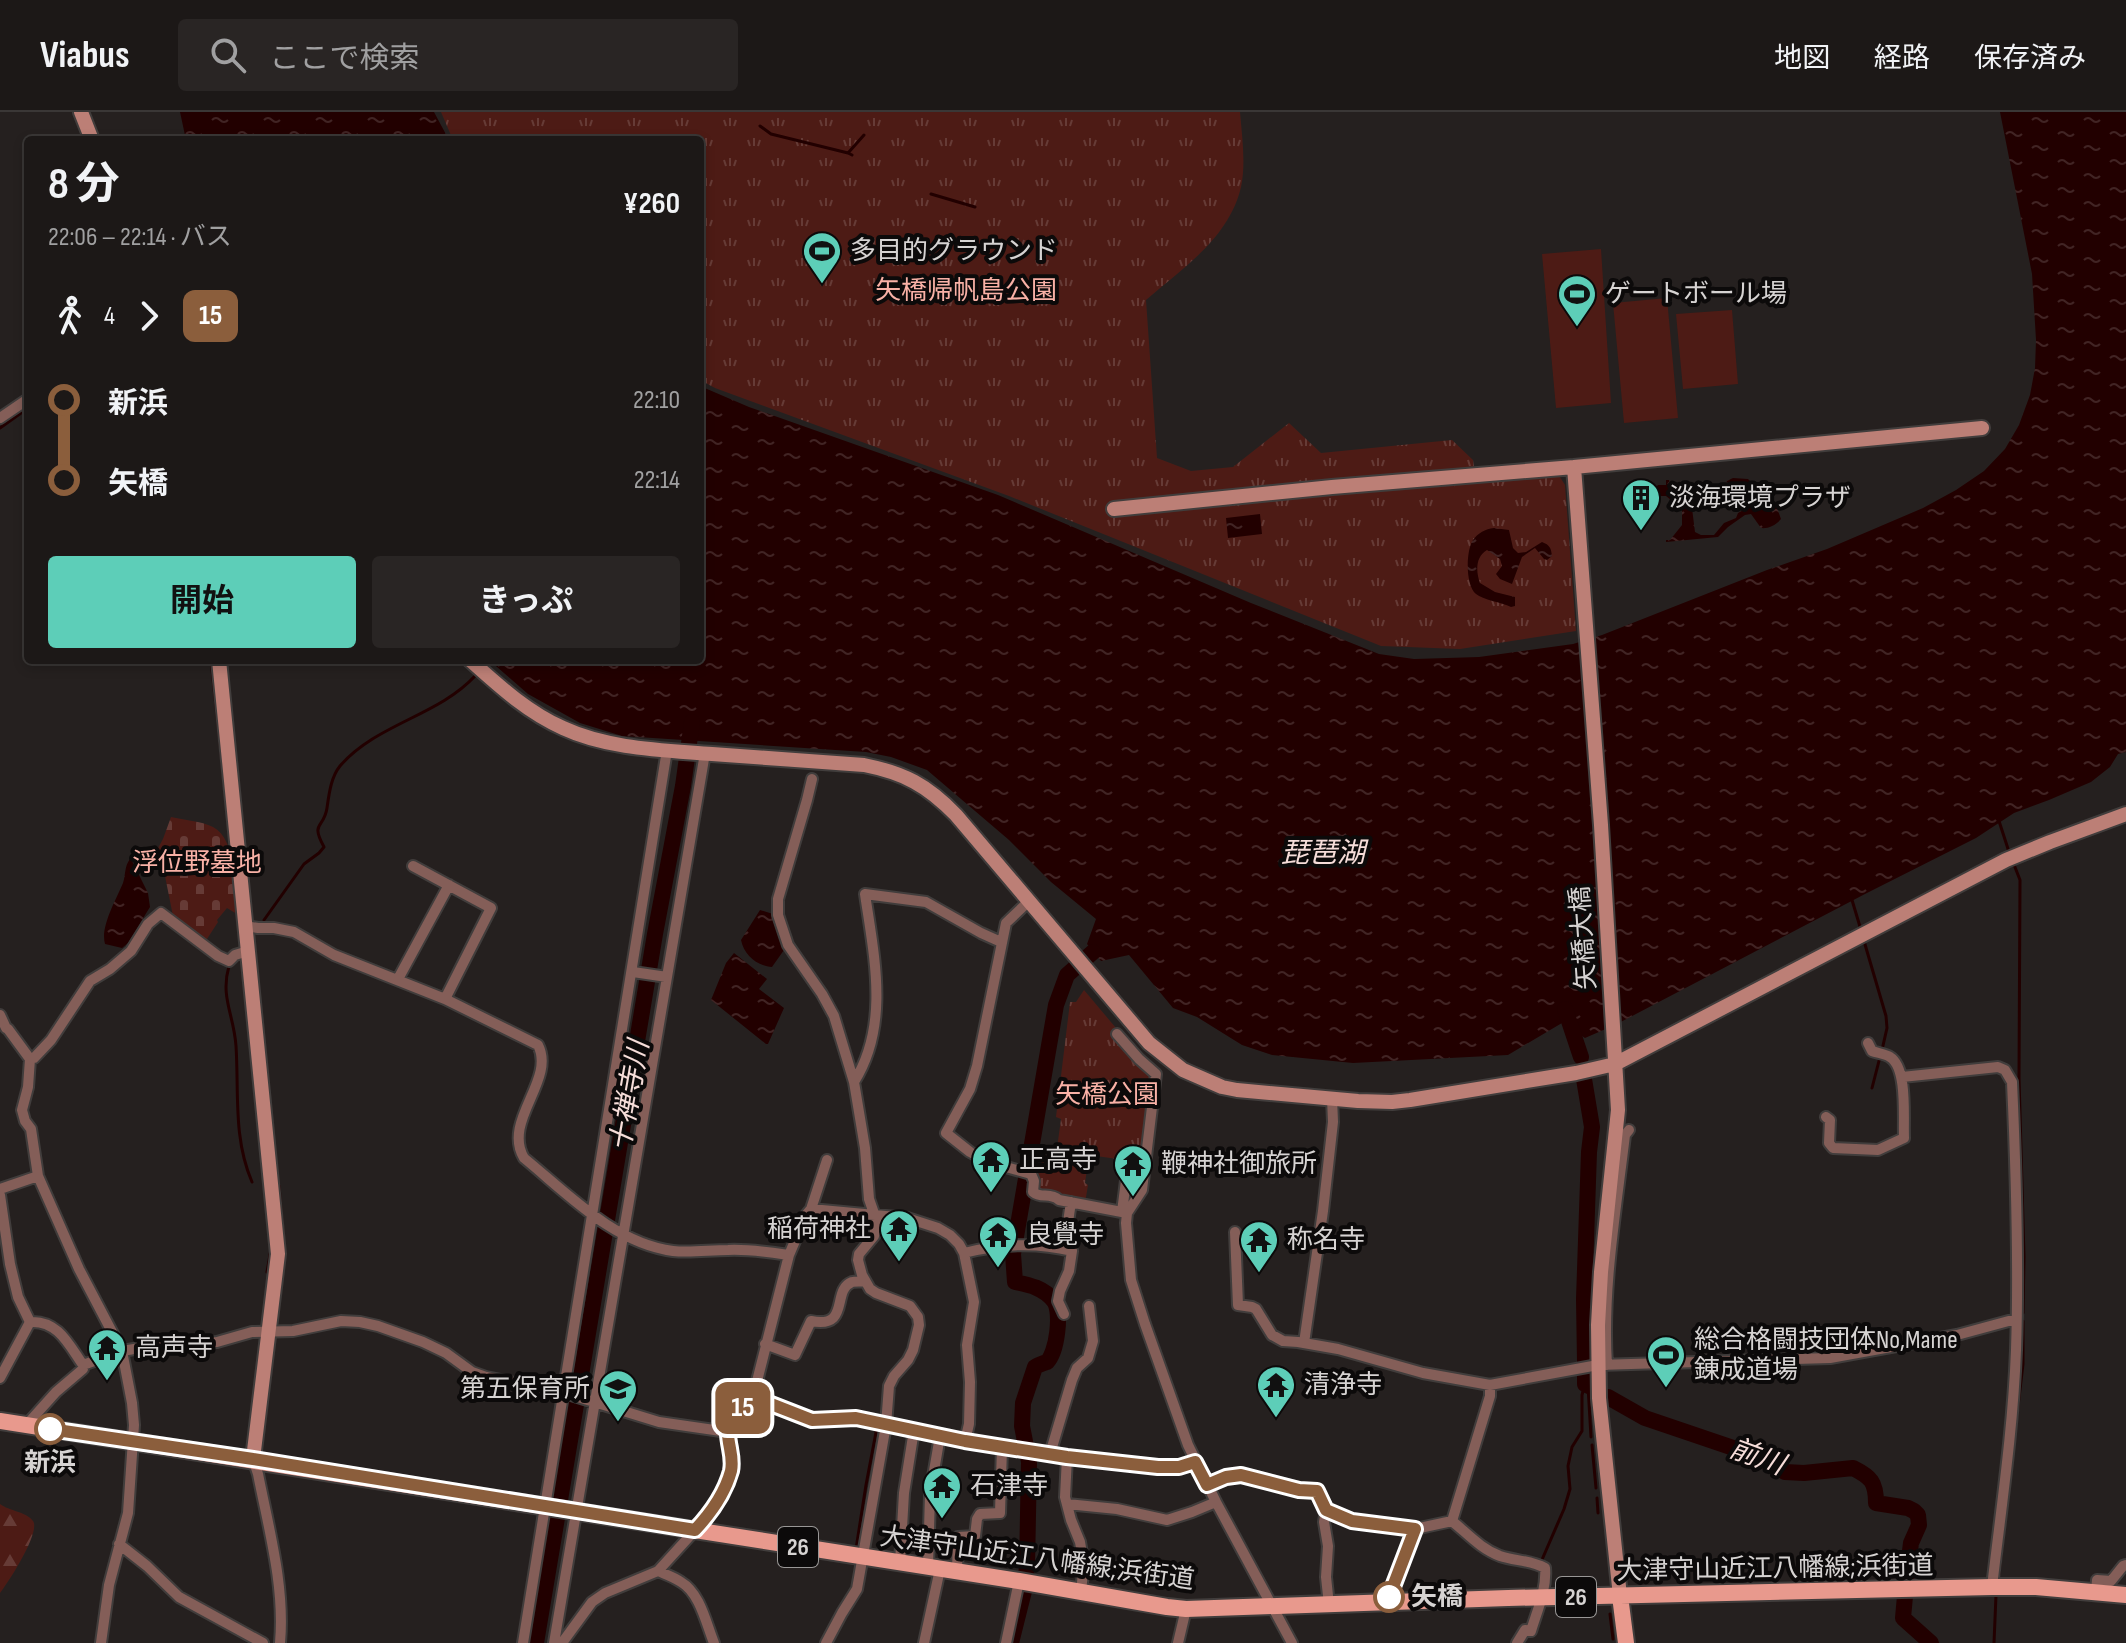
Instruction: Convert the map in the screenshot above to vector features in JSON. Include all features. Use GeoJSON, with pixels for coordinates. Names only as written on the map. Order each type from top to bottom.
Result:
{"type":"FeatureCollection","features":[{"type":"Feature","properties":{"kind":"main road","name":"大津守山近江八幡線;浜街道"},"geometry":{"type":"LineString","coordinates":[[0,1421],[1186,1609],[1992,1587],[2036,1587],[2126,1595]]}},
{"type":"Feature","properties":{"kind":"main road"},"geometry":{"type":"LineString","coordinates":[[1620,1596],[1626,1643]]}},
{"type":"Feature","properties":{"kind":"street"},"geometry":{"type":"LineString","coordinates":[[81,112],[90,136]]}},
{"type":"Feature","properties":{"kind":"street"},"geometry":{"type":"LineString","coordinates":[[0,418],[24,402]]}},
{"type":"Feature","properties":{"kind":"street"},"geometry":{"type":"LineString","coordinates":[[1114,509],[1982,428]]}},
{"type":"Feature","properties":{"kind":"street","name":"矢橋大橋"},"geometry":{"type":"LineString","coordinates":[[1574,467],[1601,825],[1618,1110],[1601,1272],[1599,1398],[1620,1596]]}},
{"type":"Feature","properties":{"kind":"street"},"geometry":{"type":"LineString","coordinates":[[219,664],[278,1254],[253,1459],[278,1582],[280,1643]]}},
{"type":"Feature","properties":{"kind":"street"},"geometry":{"type":"LineString","coordinates":[[474,664],[533,713],[565,729],[599,740],[670,750],[864,765],[889,770],[917,782],[938,796],[956,815],[1149,1043],[1193,1076],[1237,1090],[1392,1102],[1615,1064],[2013,857],[2126,814]]}},
{"type":"Feature","properties":{"kind":"street"},"geometry":{"type":"LineString","coordinates":[[523,1643],[548,1507],[670,750]]}},
{"type":"Feature","properties":{"kind":"street"},"geometry":{"type":"LineString","coordinates":[[554,1643],[703,753]]}},
{"type":"Feature","properties":{"kind":"street"},"geometry":{"type":"LineString","coordinates":[[812,779],[778,899],[778,915],[788,945],[834,1016],[854,1082],[865,1148],[869,1199],[877,1222],[874,1236],[861,1251],[858,1260],[865,1281],[876,1293],[910,1306],[918,1317],[919,1325],[913,1350],[889,1386],[886,1425],[857,1589],[826,1643]]}},
{"type":"Feature","properties":{"kind":"street"},"geometry":{"type":"LineString","coordinates":[[413,866],[491,908],[445,999]]}},
{"type":"Feature","properties":{"kind":"street"},"geometry":{"type":"LineString","coordinates":[[398,979],[449,885]]}},
{"type":"Feature","properties":{"kind":"street"},"geometry":{"type":"LineString","coordinates":[[854,1082],[867,1055],[878,999],[865,894],[926,902],[1001,942]]}},
{"type":"Feature","properties":{"kind":"street"},"geometry":{"type":"LineString","coordinates":[[1028,902],[1006,923],[977,1066],[970,1089],[946,1133],[988,1162],[1028,1173],[1034,1181],[1033,1192],[1036,1195],[1054,1195],[1059,1200],[1124,1213]]}},
{"type":"Feature","properties":{"kind":"street"},"geometry":{"type":"LineString","coordinates":[[30,1059],[51,1040],[90,981],[131,951],[148,924],[161,913],[229,961],[235,955],[248,951]]}},
{"type":"Feature","properties":{"kind":"street"},"geometry":{"type":"LineString","coordinates":[[245,926],[294,932],[334,955],[445,999],[538,1045],[543,1060],[518,1133],[518,1148],[524,1158],[621,1234],[657,1248],[675,1251],[755,1250],[789,1255]]}},
{"type":"Feature","properties":{"kind":"street"},"geometry":{"type":"LineString","coordinates":[[635,972],[664,977]]}},
{"type":"Feature","properties":{"kind":"street"},"geometry":{"type":"LineString","coordinates":[[0,1015],[30,1059],[22,1110],[31,1129],[38,1176],[72,1255],[122,1351],[132,1403],[128,1513],[109,1585],[101,1643]]}},
{"type":"Feature","properties":{"kind":"street"},"geometry":{"type":"LineString","coordinates":[[1117,1034],[1156,1074],[1142,1190],[1124,1213]]}},
{"type":"Feature","properties":{"kind":"street"},"geometry":{"type":"LineString","coordinates":[[1826,1117],[1830,1120],[1829,1143],[1833,1148],[1878,1150],[1904,1138],[1902,1077],[1891,1057],[1872,1051],[1868,1043]]}},
{"type":"Feature","properties":{"kind":"street"},"geometry":{"type":"LineString","coordinates":[[1902,1077],[1998,1067],[2005,1070],[2012,1082],[2016,1319],[2010,1435],[1992,1587]]}},
{"type":"Feature","properties":{"kind":"street"},"geometry":{"type":"LineString","coordinates":[[1304,1343],[1323,1211],[1333,1122],[1332,1098]]}},
{"type":"Feature","properties":{"kind":"street"},"geometry":{"type":"LineString","coordinates":[[1599,1369],[1605,1341],[1609,1268],[1625,1135],[1629,1130]]}},
{"type":"Feature","properties":{"kind":"street"},"geometry":{"type":"LineString","coordinates":[[1129,1157],[1124,1213],[1131,1280],[1145,1324],[1195,1462],[1292,1643]]}},
{"type":"Feature","properties":{"kind":"street"},"geometry":{"type":"LineString","coordinates":[[562,1643],[592,1602],[605,1593],[658,1571],[708,1516],[732,1468],[728,1432],[732,1420],[753,1397],[789,1255],[811,1209],[827,1160]]}},
{"type":"Feature","properties":{"kind":"street"},"geometry":{"type":"LineString","coordinates":[[0,1189],[38,1176]]}},
{"type":"Feature","properties":{"kind":"street"},"geometry":{"type":"LineString","coordinates":[[0,1195],[10,1264],[18,1297],[30,1322]]}},
{"type":"Feature","properties":{"kind":"street"},"geometry":{"type":"LineString","coordinates":[[1064,1249],[1071,1202]]}},
{"type":"Feature","properties":{"kind":"street"},"geometry":{"type":"LineString","coordinates":[[811,1209],[907,1218],[930,1224],[950,1235],[964,1253],[974,1302],[967,1345],[970,1382],[969,1424],[965,1441]]}},
{"type":"Feature","properties":{"kind":"street"},"geometry":{"type":"LineString","coordinates":[[1235,1232],[1238,1305],[1256,1309],[1276,1338],[1338,1349],[1423,1373],[1490,1385],[1578,1368],[1830,1358],[1957,1335],[2016,1319]]}},
{"type":"Feature","properties":{"kind":"street"},"geometry":{"type":"LineString","coordinates":[[964,1253],[1014,1245],[1072,1251],[1069,1271],[1058,1301],[1064,1314]]}},
{"type":"Feature","properties":{"kind":"street"},"geometry":{"type":"LineString","coordinates":[[765,1344],[795,1355],[811,1321],[822,1324],[831,1320],[837,1313],[846,1286],[865,1281]]}},
{"type":"Feature","properties":{"kind":"street"},"geometry":{"type":"LineString","coordinates":[[1050,1454],[1072,1380],[1077,1368],[1088,1358],[1093,1341],[1089,1306]]}},
{"type":"Feature","properties":{"kind":"street"},"geometry":{"type":"LineString","coordinates":[[30,1322],[38,1321],[56,1328],[83,1365]]}},
{"type":"Feature","properties":{"kind":"street"},"geometry":{"type":"LineString","coordinates":[[83,1365],[122,1351],[217,1342],[252,1332],[293,1331],[341,1321],[378,1326],[434,1348],[472,1372],[486,1377],[593,1401],[659,1422],[728,1432]]}},
{"type":"Feature","properties":{"kind":"street"},"geometry":{"type":"LineString","coordinates":[[0,1378],[30,1322]]}},
{"type":"Feature","properties":{"kind":"street"},"geometry":{"type":"LineString","coordinates":[[34,1427],[30,1421],[56,1392],[83,1369],[83,1365]]}},
{"type":"Feature","properties":{"kind":"street"},"geometry":{"type":"LineString","coordinates":[[1452,1521],[1490,1396],[1490,1385]]}},
{"type":"Feature","properties":{"kind":"street"},"geometry":{"type":"LineString","coordinates":[[753,1397],[812,1420],[856,1418],[965,1441],[1067,1457],[1171,1468],[1195,1462]]}},
{"type":"Feature","properties":{"kind":"street"},"geometry":{"type":"LineString","coordinates":[[900,1563],[904,1493],[914,1430]]}},
{"type":"Feature","properties":{"kind":"street"},"geometry":{"type":"LineString","coordinates":[[940,1436],[928,1507],[942,1569]]}},
{"type":"Feature","properties":{"kind":"street"},"geometry":{"type":"LineString","coordinates":[[924,1643],[942,1569],[958,1537],[975,1536],[980,1514],[1000,1513],[1002,1447]]}},
{"type":"Feature","properties":{"kind":"street"},"geometry":{"type":"LineString","coordinates":[[1067,1457],[1067,1504],[1084,1565],[1081,1591]]}},
{"type":"Feature","properties":{"kind":"street"},"geometry":{"type":"LineString","coordinates":[[1207,1485],[1226,1477],[1246,1476],[1299,1490],[1317,1491],[1326,1510],[1329,1605]]}},
{"type":"Feature","properties":{"kind":"street"},"geometry":{"type":"LineString","coordinates":[[1067,1504],[1117,1509],[1167,1520],[1216,1502]]}},
{"type":"Feature","properties":{"kind":"street"},"geometry":{"type":"LineString","coordinates":[[1326,1510],[1352,1521],[1415,1529],[1452,1521]]}},
{"type":"Feature","properties":{"kind":"street"},"geometry":{"type":"LineString","coordinates":[[1452,1521],[1486,1550],[1545,1568],[1542,1598],[1531,1631],[1525,1630],[1517,1643]]}},
{"type":"Feature","properties":{"kind":"street"},"geometry":{"type":"LineString","coordinates":[[1387,1602],[1415,1529]]}},
{"type":"Feature","properties":{"kind":"street"},"geometry":{"type":"LineString","coordinates":[[119,1544],[179,1597],[263,1643]]}},
{"type":"Feature","properties":{"kind":"street"},"geometry":{"type":"LineString","coordinates":[[2096,1592],[2097,1580],[2111,1581],[2126,1565]]}},
{"type":"Feature","properties":{"kind":"street"},"geometry":{"type":"LineString","coordinates":[[658,1571],[691,1590],[714,1643]]}},
{"type":"Feature","properties":{"kind":"street"},"geometry":{"type":"LineString","coordinates":[[1006,1643],[1024,1582]]}},
{"type":"Feature","properties":{"kind":"street"},"geometry":{"type":"LineString","coordinates":[[1178,1643],[1186,1609]]}},
{"type":"Feature","properties":{"kind":"green space","name":"矢橋帰帆島公園"},"geometry":{"type":"Polygon","coordinates":[[[441,112],[1240,112],[1243,169],[1235,205],[1203,251],[1146,300],[1157,458],[1191,471],[1233,467],[1289,423],[1321,453],[1452,440],[1473,460],[1476,481],[1558,474],[1565,485],[1576,631],[1460,649],[1381,646],[1009,496],[715,388],[704,382],[704,136],[451,136],[441,112]]]}},
{"type":"Feature","properties":{"kind":"green space","name":"ゲートボール場"},"geometry":{"type":"Polygon","coordinates":[[[1601,249],[1611,403],[1556,408],[1542,254],[1601,249]]]}},
{"type":"Feature","properties":{"kind":"green space"},"geometry":{"type":"Polygon","coordinates":[[[1667,298],[1678,418],[1624,423],[1613,303],[1667,298]]]}},
{"type":"Feature","properties":{"kind":"green space"},"geometry":{"type":"Polygon","coordinates":[[[1732,310],[1738,384],[1683,389],[1676,314],[1732,310]]]}},
{"type":"Feature","properties":{"kind":"green space","name":"浮位野墓地"},"geometry":{"type":"Polygon","coordinates":[[[171,817],[213,827],[227,842],[231,854],[237,914],[227,908],[205,942],[173,916],[162,861],[151,861],[171,817]]]}},
{"type":"Feature","properties":{"kind":"green space","name":"矢橋公園"},"geometry":{"type":"Polygon","coordinates":[[[1084,990],[1137,1053],[1159,1072],[1146,1163],[1089,1155],[1085,1203],[1040,1191],[1036,1182],[1043,1156],[1037,1155],[1056,1156],[1061,1119],[1056,1117],[1070,1002],[1076,1002],[1084,990]]]}},
{"type":"Feature","properties":{"kind":"green space"},"geometry":{"type":"Polygon","coordinates":[[[0,1504],[27,1516],[34,1527],[22,1557],[0,1593],[0,1504]]]}},
{"type":"Feature","properties":{"kind":"water"},"geometry":{"type":"Polygon","coordinates":[[[180,112],[434,112],[447,136],[185,136],[180,112]]]}},
{"type":"Feature","properties":{"kind":"water","name":"琵琶湖"},"geometry":{"type":"Polygon","coordinates":[[[2000,112],[2126,112],[2126,752],[2118,754],[2110,767],[2091,782],[2014,813],[1976,838],[1585,1038],[1562,1023],[1508,1055],[1353,1063],[1272,1055],[1242,1045],[1197,1017],[1173,1008],[1129,955],[1101,961],[1087,944],[1096,919],[927,770],[866,752],[622,736],[580,723],[528,694],[494,664],[704,664],[704,388],[749,407],[998,495],[1379,654],[1414,659],[1479,657],[1573,644],[1827,549],[1923,508],[1984,471],[2005,449],[2019,425],[2030,395],[2036,340],[2032,274],[2000,112]]]}},
{"type":"Feature","properties":{"kind":"water"},"geometry":{"type":"Polygon","coordinates":[[[1733,478],[1748,479],[1762,498],[1777,508],[1781,519],[1772,526],[1761,528],[1751,514],[1745,515],[1718,537],[1666,542],[1682,525],[1682,509],[1666,496],[1660,496],[1659,492],[1654,493],[1658,485],[1666,485],[1666,480],[1669,480],[1671,490],[1686,494],[1691,500],[1695,532],[1714,535],[1724,523],[1747,508],[1744,500],[1722,491],[1724,484],[1733,478]]]}},
{"type":"Feature","properties":{"kind":"water"},"geometry":{"type":"Polygon","coordinates":[[[1260,514],[1262,534],[1228,538],[1226,518],[1260,514]]]}},
{"type":"Feature","properties":{"kind":"water"},"geometry":{"type":"Polygon","coordinates":[[[1494,528],[1509,530],[1513,548],[1518,553],[1526,552],[1542,542],[1551,551],[1552,556],[1547,560],[1535,548],[1522,557],[1512,584],[1496,574],[1502,566],[1500,559],[1487,550],[1480,557],[1477,570],[1480,583],[1495,592],[1515,597],[1515,606],[1511,607],[1479,596],[1470,583],[1469,551],[1473,540],[1479,533],[1494,528]]]}},
{"type":"Feature","properties":{"kind":"water"},"geometry":{"type":"Polygon","coordinates":[[[130,859],[148,893],[150,907],[122,948],[105,944],[104,937],[130,859]]]}},
{"type":"Feature","properties":{"kind":"water"},"geometry":{"type":"Polygon","coordinates":[[[760,910],[773,914],[784,950],[772,967],[752,959],[741,940],[760,910]]]}},
{"type":"Feature","properties":{"kind":"water"},"geometry":{"type":"Polygon","coordinates":[[[734,953],[767,979],[759,989],[784,1008],[768,1044],[711,1000],[726,963],[734,953]]]}},
{"type":"Feature","properties":{"kind":"waterway"},"geometry":{"type":"LineString","coordinates":[[760,126],[771,134],[848,153]]}},
{"type":"Feature","properties":{"kind":"waterway"},"geometry":{"type":"LineString","coordinates":[[852,155],[848,153],[864,135]]}},
{"type":"Feature","properties":{"kind":"waterway"},"geometry":{"type":"LineString","coordinates":[[931,194],[975,207]]}},
{"type":"Feature","properties":{"kind":"waterway"},"geometry":{"type":"LineString","coordinates":[[0,428],[24,411]]}},
{"type":"Feature","properties":{"kind":"waterway"},"geometry":{"type":"LineString","coordinates":[[211,664],[230,837]]}},
{"type":"Feature","properties":{"kind":"waterway"},"geometry":{"type":"LineString","coordinates":[[264,920],[304,864],[324,847],[318,829],[325,815],[332,780],[340,766],[371,740],[443,701],[475,676]]}},
{"type":"Feature","properties":{"kind":"waterway","name":"十禅寺川"},"geometry":{"type":"LineString","coordinates":[[536,1643],[692,722]]}},
{"type":"Feature","properties":{"kind":"waterway"},"geometry":{"type":"LineString","coordinates":[[1999,821],[2010,855]]}},
{"type":"Feature","properties":{"kind":"waterway"},"geometry":{"type":"LineString","coordinates":[[2013,862],[2020,880],[2023,1313]]}},
{"type":"Feature","properties":{"kind":"waterway"},"geometry":{"type":"LineString","coordinates":[[1852,900],[1861,930]]}},
{"type":"Feature","properties":{"kind":"waterway"},"geometry":{"type":"LineString","coordinates":[[1864,941],[1886,1016],[1882,1050]]}},
{"type":"Feature","properties":{"kind":"waterway"},"geometry":{"type":"LineString","coordinates":[[1011,1643],[1027,1567],[1029,1462],[1022,1426],[1023,1403],[1035,1367],[1047,1362],[1050,1357],[1058,1322],[1054,1301],[1046,1293],[1015,1282],[1013,1254],[1056,1005],[1067,975],[1093,952]]}},
{"type":"Feature","properties":{"kind":"waterway"},"geometry":{"type":"LineString","coordinates":[[229,966],[226,987],[236,1046],[239,1132],[252,1182]]}},
{"type":"Feature","properties":{"kind":"waterway","name":"前川"},"geometry":{"type":"LineString","coordinates":[[1565,1009],[1581,1057]]}},
{"type":"Feature","properties":{"kind":"waterway"},"geometry":{"type":"LineString","coordinates":[[1872,1088],[1880,1057]]}},
{"type":"Feature","properties":{"kind":"waterway","name":"前川"},"geometry":{"type":"LineString","coordinates":[[1584,1079],[1592,1127],[1584,1299],[1585,1362]]}},
{"type":"Feature","properties":{"kind":"waterway"},"geometry":{"type":"LineString","coordinates":[[279,1186],[285,1256]]}},
{"type":"Feature","properties":{"kind":"waterway"},"geometry":{"type":"LineString","coordinates":[[267,1272],[271,1249]]}},
{"type":"Feature","properties":{"kind":"waterway"},"geometry":{"type":"LineString","coordinates":[[2015,1431],[2023,1364],[2023,1321]]}},
{"type":"Feature","properties":{"kind":"waterway","name":"前川"},"geometry":{"type":"LineString","coordinates":[[1585,1372],[1585,1384],[1589,1386]]}},
{"type":"Feature","properties":{"kind":"waterway"},"geometry":{"type":"LineString","coordinates":[[1541,1562],[1570,1489],[1568,1466],[1572,1447],[1582,1431],[1585,1384]]}},
{"type":"Feature","properties":{"kind":"waterway"},"geometry":{"type":"LineString","coordinates":[[1588,1386],[1591,1437]]}},
{"type":"Feature","properties":{"kind":"waterway","name":"前川"},"geometry":{"type":"LineString","coordinates":[[1608,1397],[1645,1418],[1757,1456],[1785,1472],[1853,1468],[1864,1474],[1873,1485],[1876,1503],[1908,1508],[1918,1515],[1919,1525],[1911,1543],[1906,1583]]}},
{"type":"Feature","properties":{"kind":"waterway"},"geometry":{"type":"LineString","coordinates":[[856,1549],[877,1427]]}},
{"type":"Feature","properties":{"kind":"waterway"},"geometry":{"type":"LineString","coordinates":[[1592,1445],[1596,1488]]}},
{"type":"Feature","properties":{"kind":"waterway"},"geometry":{"type":"LineString","coordinates":[[1597,1498],[1598,1513]]}},
{"type":"Feature","properties":{"kind":"waterway"},"geometry":{"type":"LineString","coordinates":[[1999,1574],[2006,1510]]}},
{"type":"Feature","properties":{"kind":"waterway"},"geometry":{"type":"LineString","coordinates":[[1994,1643],[1996,1595]]}},
{"type":"Feature","properties":{"kind":"waterway","name":"前川"},"geometry":{"type":"LineString","coordinates":[[1905,1596],[1903,1618],[1931,1643]]}},
{"type":"Feature","properties":{"kind":"waterway"},"geometry":{"type":"LineString","coordinates":[[1610,1614],[1613,1639]]}},
{"type":"Feature","properties":{"kind":"bus line","name":"15"},"geometry":{"type":"LineString","coordinates":[[50,1429],[695,1530],[708,1516],[732,1468],[728,1432],[732,1420],[753,1397],[812,1420],[856,1418],[965,1441],[1158,1467],[1179,1467],[1195,1462],[1207,1485],[1241,1475],[1299,1490],[1317,1491],[1326,1510],[1352,1521],[1415,1529],[1389,1597]]}},
{"type":"Feature","properties":{"kind":"place","name":"多目的グラウンド"},"geometry":{"type":"Point","coordinates":[822,285]}},
{"type":"Feature","properties":{"kind":"place","name":"ゲートボール場"},"geometry":{"type":"Point","coordinates":[1577,328]}},
{"type":"Feature","properties":{"kind":"place","name":"淡海環境プラザ"},"geometry":{"type":"Point","coordinates":[1641,532]}},
{"type":"Feature","properties":{"kind":"place","name":"正高寺"},"geometry":{"type":"Point","coordinates":[991,1194]}},
{"type":"Feature","properties":{"kind":"place","name":"鞭神社御旅所"},"geometry":{"type":"Point","coordinates":[1133,1198]}},
{"type":"Feature","properties":{"kind":"place","name":"稲荷神社"},"geometry":{"type":"Point","coordinates":[899,1263]}},
{"type":"Feature","properties":{"kind":"place","name":"良覺寺"},"geometry":{"type":"Point","coordinates":[998,1269]}},
{"type":"Feature","properties":{"kind":"place","name":"称名寺"},"geometry":{"type":"Point","coordinates":[1259,1274]}},
{"type":"Feature","properties":{"kind":"place","name":"高声寺"},"geometry":{"type":"Point","coordinates":[107,1382]}},
{"type":"Feature","properties":{"kind":"place","name":"総合格闘技団体No,Mame 錬成道場"},"geometry":{"type":"Point","coordinates":[1666,1389]}},
{"type":"Feature","properties":{"kind":"place","name":"清浄寺"},"geometry":{"type":"Point","coordinates":[1276,1419]}},
{"type":"Feature","properties":{"kind":"place","name":"第五保育所"},"geometry":{"type":"Point","coordinates":[618,1423]}},
{"type":"Feature","properties":{"kind":"place","name":"新浜"},"geometry":{"type":"Point","coordinates":[50,1429]}},
{"type":"Feature","properties":{"kind":"place","name":"石津寺"},"geometry":{"type":"Point","coordinates":[942,1520]}},
{"type":"Feature","properties":{"kind":"place","name":"矢橋"},"geometry":{"type":"Point","coordinates":[1389,1597]}}]}
